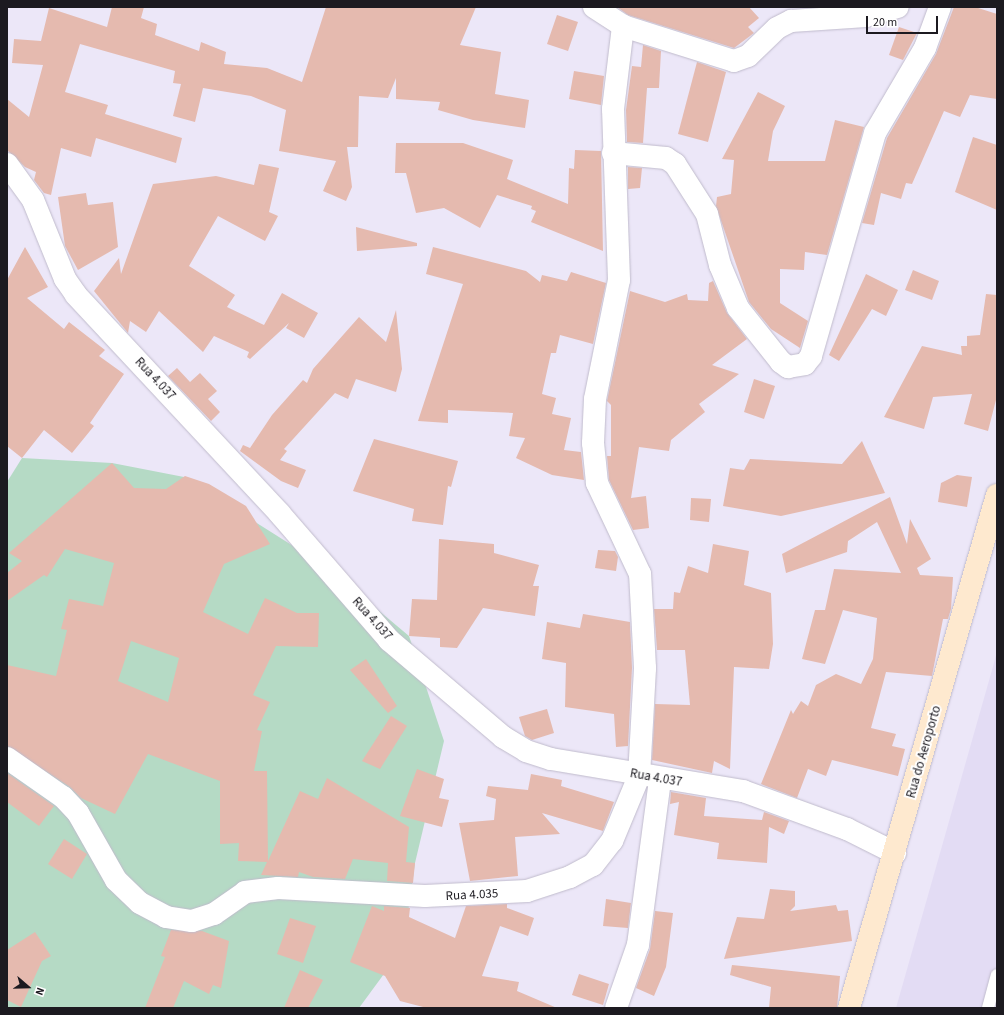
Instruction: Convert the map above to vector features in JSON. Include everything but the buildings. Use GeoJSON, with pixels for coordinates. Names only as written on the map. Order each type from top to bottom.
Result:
{"type":"FeatureCollection","features":[{"type":"Feature","properties":{"kind":"main road","name":"Rua do Aeroporto"},"geometry":{"type":"LineString","coordinates":[[849,1008],[895,853],[997,495]]}},
{"type":"Feature","properties":{"kind":"street"},"geometry":{"type":"LineString","coordinates":[[594,7],[623,26],[734,61],[748,56],[777,28],[791,21],[866,16],[898,7]]}},
{"type":"Feature","properties":{"kind":"street"},"geometry":{"type":"LineString","coordinates":[[613,153],[666,158],[675,164],[707,214],[720,265],[738,308],[781,362],[788,367],[805,364],[811,356],[875,133],[925,48],[940,7]]}},
{"type":"Feature","properties":{"kind":"street","name":"Rua 4.035"},"geometry":{"type":"LineString","coordinates":[[7,758],[35,774],[78,813],[116,880],[140,903],[166,917],[192,921],[214,914],[245,892],[278,888],[425,896],[527,891],[570,877],[593,865],[612,842],[639,776],[645,668],[640,574],[597,483],[594,443],[595,399],[619,280],[620,221],[613,153],[613,109],[623,26]]}},
{"type":"Feature","properties":{"kind":"street","name":"Rua 4.037"},"geometry":{"type":"LineString","coordinates":[[7,164],[33,200],[65,279],[76,295],[280,514],[390,640],[444,690],[526,751],[660,780],[742,791],[784,804],[895,853]]}},
{"type":"Feature","properties":{"kind":"street"},"geometry":{"type":"LineString","coordinates":[[616,1008],[638,945],[660,780]]}},
{"type":"Feature","properties":{"kind":"lane"},"geometry":{"type":"LineString","coordinates":[[988,1008],[997,975]]}},
{"type":"Feature","properties":{"kind":"shaded area"},"geometry":{"type":"Polygon","coordinates":[[[997,651],[997,1008],[896,1008],[994,663],[997,651]]]}},
{"type":"Feature","properties":{"kind":"green space"},"geometry":{"type":"Polygon","coordinates":[[[22,458],[112,463],[184,477],[328,568],[409,636],[444,741],[415,863],[403,948],[359,1008],[7,1008],[7,482],[22,458]]]}}]}
